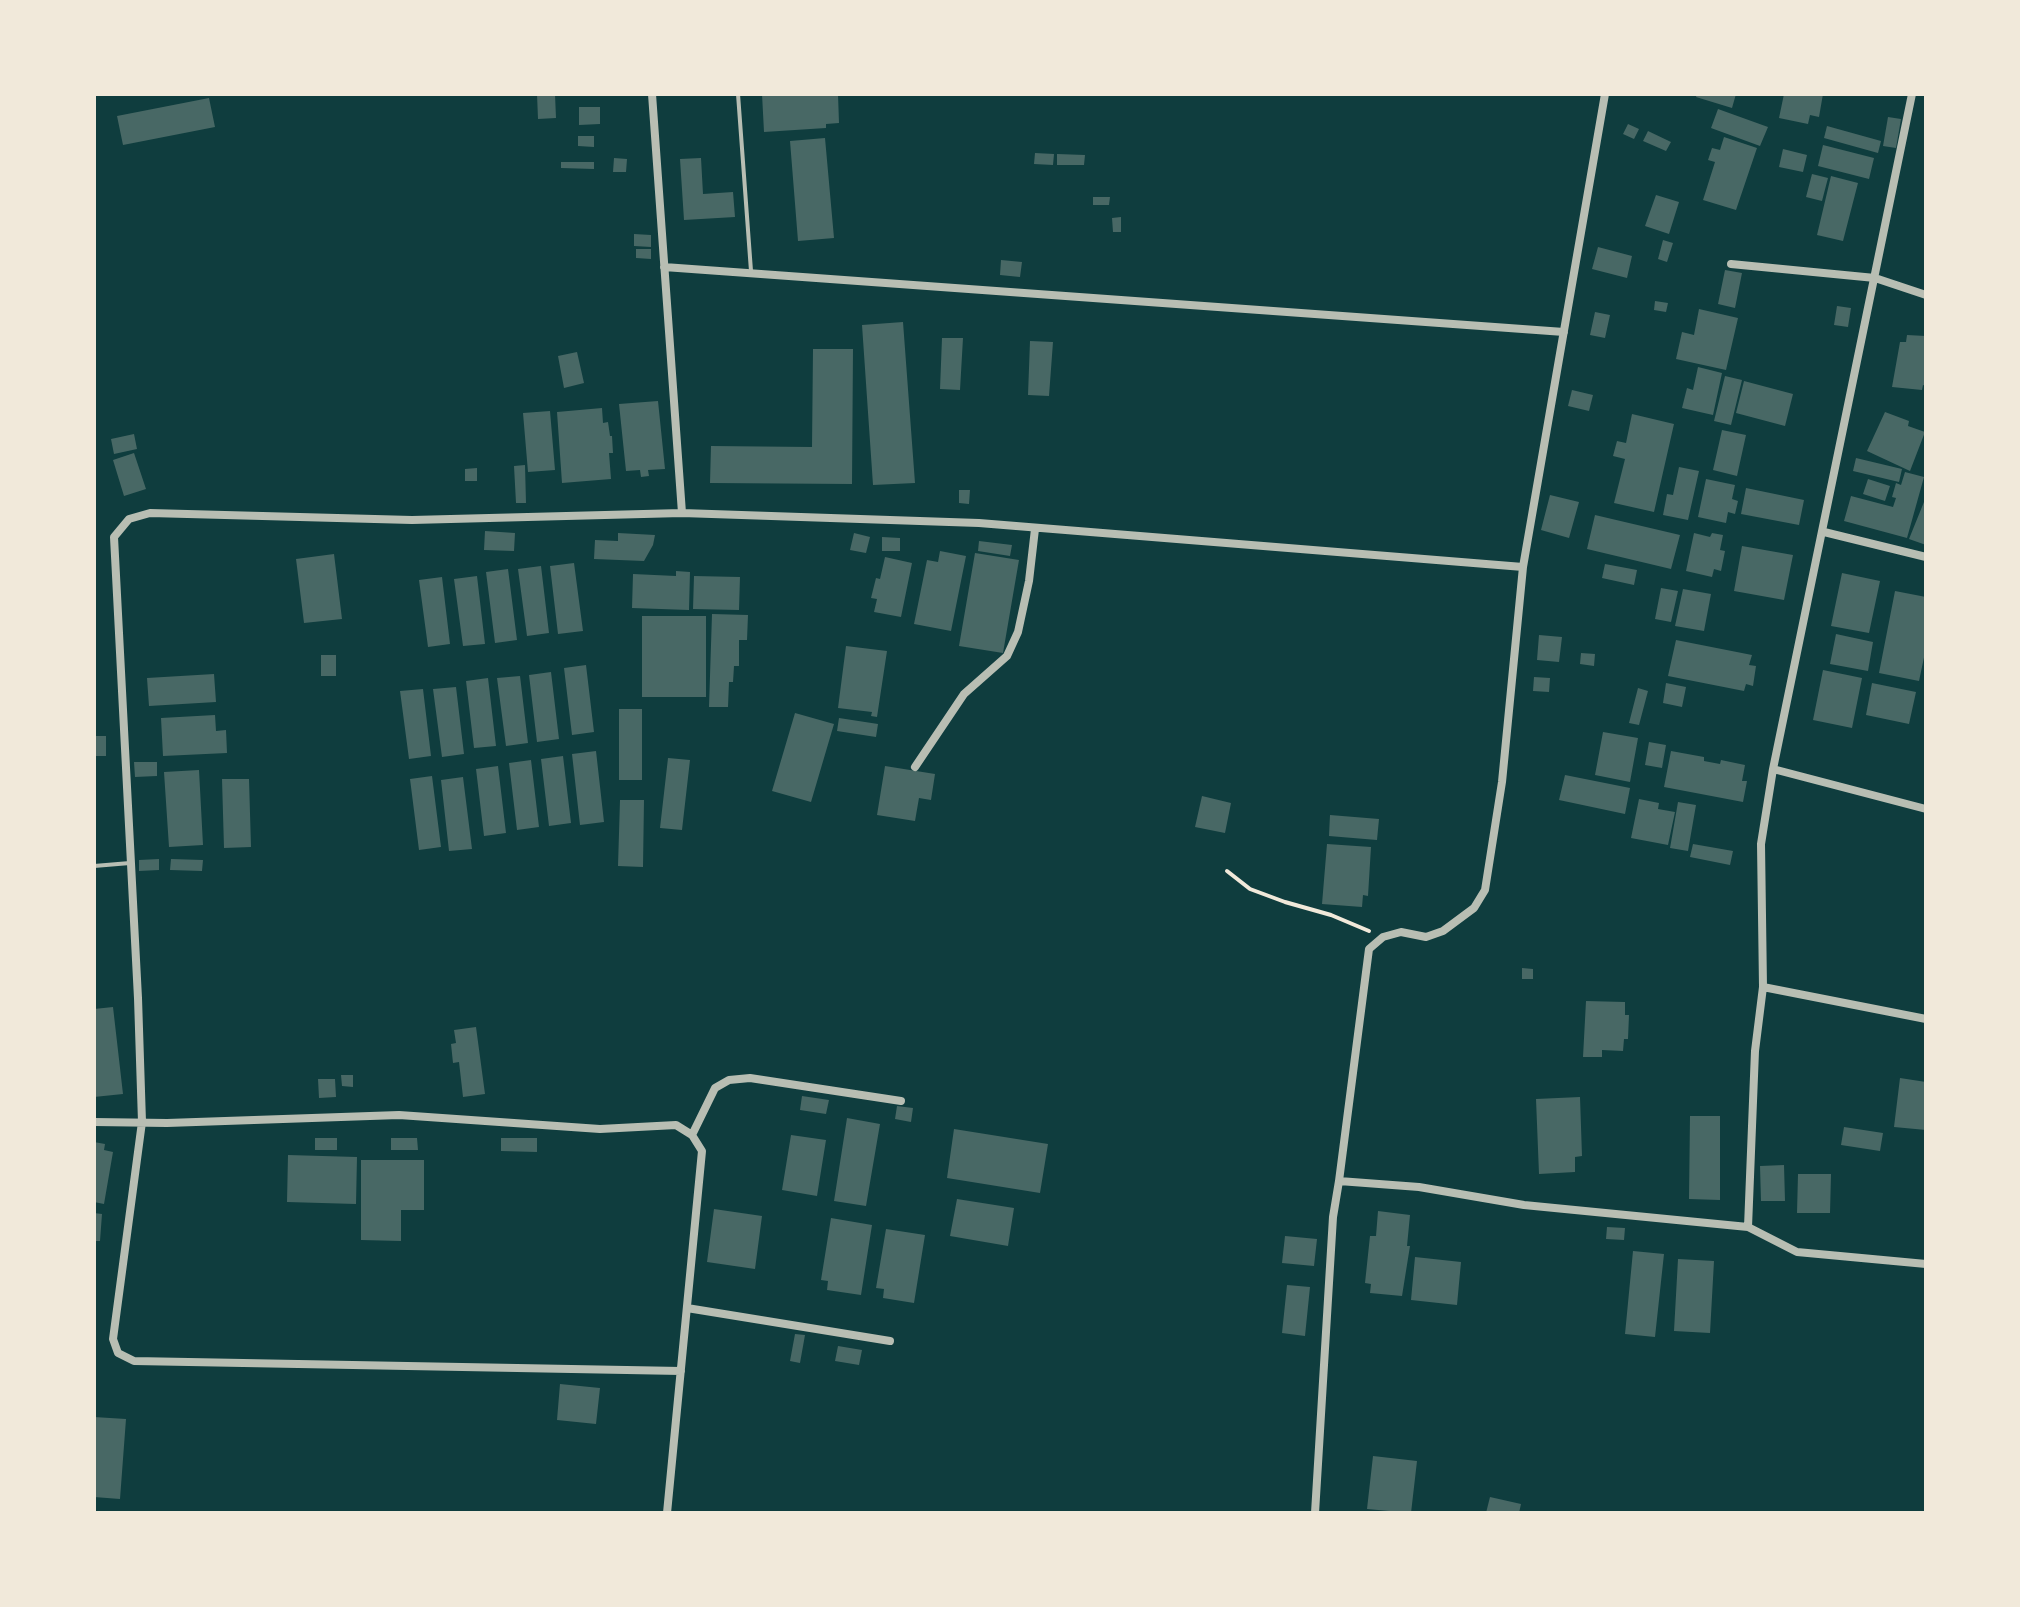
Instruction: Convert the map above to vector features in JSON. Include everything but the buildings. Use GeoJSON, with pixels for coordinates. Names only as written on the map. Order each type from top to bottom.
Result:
{"type":"FeatureCollection","features":[{"type":"Feature","properties":{"kind":"street"},"geometry":{"type":"LineString","coordinates":[[652,94],[682,513]]}},
{"type":"Feature","properties":{"kind":"street"},"geometry":{"type":"LineString","coordinates":[[1315,1513],[1333,1217],[1369,949],[1383,937],[1401,932],[1426,937],[1443,931],[1474,908],[1485,890],[1502,782],[1523,567],[1605,94]]}},
{"type":"Feature","properties":{"kind":"street"},"geometry":{"type":"LineString","coordinates":[[1748,1227],[1755,1051],[1763,987],[1761,844],[1773,769],[1912,94]]}},
{"type":"Feature","properties":{"kind":"street"},"geometry":{"type":"LineString","coordinates":[[1731,264],[1875,278],[1926,295]]}},
{"type":"Feature","properties":{"kind":"street"},"geometry":{"type":"LineString","coordinates":[[664,267],[1564,332]]}},
{"type":"Feature","properties":{"kind":"street"},"geometry":{"type":"LineString","coordinates":[[681,1371],[134,1361],[118,1353],[113,1339],[142,1122],[114,537],[129,519],[150,513],[412,520],[682,513],[979,523],[1523,567]]}},
{"type":"Feature","properties":{"kind":"street"},"geometry":{"type":"LineString","coordinates":[[915,767],[964,694],[1007,656],[1018,632],[1035,529]]}},
{"type":"Feature","properties":{"kind":"street"},"geometry":{"type":"LineString","coordinates":[[1824,532],[1926,557]]}},
{"type":"Feature","properties":{"kind":"street"},"geometry":{"type":"LineString","coordinates":[[1773,769],[1926,809]]}},
{"type":"Feature","properties":{"kind":"street"},"geometry":{"type":"LineString","coordinates":[[1763,987],[1926,1019]]}},
{"type":"Feature","properties":{"kind":"street"},"geometry":{"type":"LineString","coordinates":[[692,1135],[715,1088],[729,1080],[750,1078],[901,1101]]}},
{"type":"Feature","properties":{"kind":"street"},"geometry":{"type":"LineString","coordinates":[[94,1122],[399,1115],[600,1129],[676,1125],[692,1135],[702,1151],[667,1513]]}},
{"type":"Feature","properties":{"kind":"street"},"geometry":{"type":"LineString","coordinates":[[1339,1181],[1419,1187],[1524,1205],[1748,1227],[1797,1252],[1926,1264]]}},
{"type":"Feature","properties":{"kind":"street"},"geometry":{"type":"LineString","coordinates":[[687,1308],[890,1341]]}},
{"type":"Feature","properties":{"kind":"lane"},"geometry":{"type":"LineString","coordinates":[[738,94],[751,272]]}},
{"type":"Feature","properties":{"kind":"lane"},"geometry":{"type":"LineString","coordinates":[[94,866],[130,863]]}},
{"type":"Feature","properties":{"kind":"path"},"geometry":{"type":"LineString","coordinates":[[1227,871],[1250,889],[1331,915],[1383,937]]}}]}
